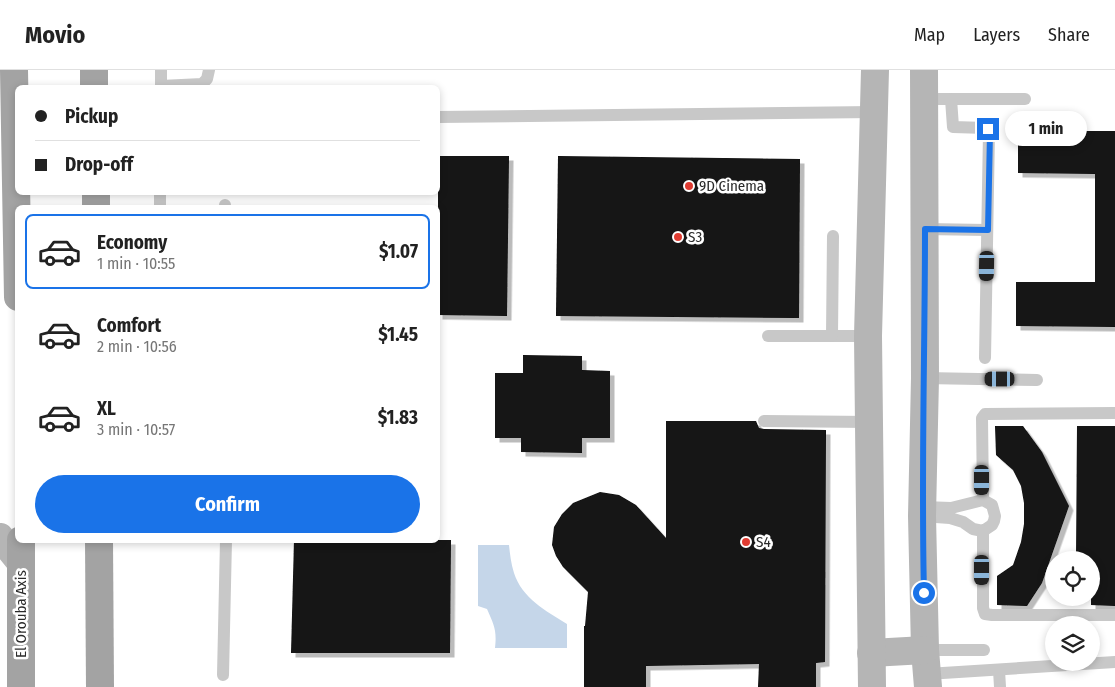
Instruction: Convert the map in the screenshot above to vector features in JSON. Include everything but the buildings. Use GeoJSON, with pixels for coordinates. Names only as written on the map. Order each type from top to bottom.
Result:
{"type":"FeatureCollection","features":[{"type":"Feature","properties":{"kind":"main road"},"geometry":{"type":"LineString","coordinates":[[14,70],[15,127]]}},
{"type":"Feature","properties":{"kind":"main road"},"geometry":{"type":"LineString","coordinates":[[94,70],[94,85]]}},
{"type":"Feature","properties":{"kind":"main road"},"geometry":{"type":"LineString","coordinates":[[99,543],[100,687]]}},
{"type":"Feature","properties":{"kind":"main road","name":"El Orouba Axis"},"geometry":{"type":"LineString","coordinates":[[21,552],[21,687]]}},
{"type":"Feature","properties":{"kind":"street"},"geometry":{"type":"LineString","coordinates":[[872,687],[868,336],[875,70]]}},
{"type":"Feature","properties":{"kind":"street"},"geometry":{"type":"LineString","coordinates":[[871,653],[927,670],[922,511],[925,378],[925,229],[938,99],[924,70]]}},
{"type":"Feature","properties":{"kind":"street"},"geometry":{"type":"LineString","coordinates":[[0,537],[21,552]]}},
{"type":"Feature","properties":{"kind":"lane"},"geometry":{"type":"LineString","coordinates":[[160,70],[161,85]]}},
{"type":"Feature","properties":{"kind":"lane"},"geometry":{"type":"LineString","coordinates":[[188,85],[202,84],[207,79],[209,70]]}},
{"type":"Feature","properties":{"kind":"lane"},"geometry":{"type":"LineString","coordinates":[[984,358],[989,130],[986,128],[953,127],[938,99],[1025,99]]}},
{"type":"Feature","properties":{"kind":"lane"},"geometry":{"type":"LineString","coordinates":[[440,117],[874,112]]}},
{"type":"Feature","properties":{"kind":"lane"},"geometry":{"type":"LineString","coordinates":[[925,229],[988,230]]}},
{"type":"Feature","properties":{"kind":"lane"},"geometry":{"type":"LineString","coordinates":[[832,336],[833,236]]}},
{"type":"Feature","properties":{"kind":"lane"},"geometry":{"type":"LineString","coordinates":[[768,336],[868,336]]}},
{"type":"Feature","properties":{"kind":"lane"},"geometry":{"type":"LineString","coordinates":[[925,378],[1037,380]]}},
{"type":"Feature","properties":{"kind":"lane"},"geometry":{"type":"LineString","coordinates":[[982,500],[982,418],[985,414],[1115,413]]}},
{"type":"Feature","properties":{"kind":"lane"},"geometry":{"type":"LineString","coordinates":[[764,420],[870,422]]}},
{"type":"Feature","properties":{"kind":"lane"},"geometry":{"type":"LineString","coordinates":[[982,500],[992,505],[995,516],[992,525],[982,531],[973,529],[963,522],[922,511],[951,508],[982,500]]}},
{"type":"Feature","properties":{"kind":"lane"},"geometry":{"type":"LineString","coordinates":[[982,531],[982,608],[985,614],[1115,615]]}},
{"type":"Feature","properties":{"kind":"lane"},"geometry":{"type":"LineString","coordinates":[[223,675],[226,543]]}},
{"type":"Feature","properties":{"kind":"lane"},"geometry":{"type":"LineString","coordinates":[[927,670],[984,650]]}},
{"type":"Feature","properties":{"kind":"lane"},"geometry":{"type":"LineString","coordinates":[[927,670],[999,670],[1115,662]]}},
{"type":"Feature","properties":{"kind":"lane"},"geometry":{"type":"LineString","coordinates":[[999,670],[1000,687]]}},
{"type":"Feature","properties":{"kind":"water"},"geometry":{"type":"Polygon","coordinates":[[[478,545],[509,545],[514,573],[523,590],[536,603],[567,624],[567,648],[495,648],[495,632],[487,609],[478,606],[478,545]]]}},
{"type":"Feature","properties":{"kind":"place","name":"9D Cinema"},"geometry":{"type":"Point","coordinates":[689,186]}},
{"type":"Feature","properties":{"kind":"place","name":"S3"},"geometry":{"type":"Point","coordinates":[678,237]}},
{"type":"Feature","properties":{"kind":"place","name":"S4"},"geometry":{"type":"Point","coordinates":[746,542]}},
{"type":"Feature","properties":{"kind":"route"},"geometry":{"type":"LineString","coordinates":[[924,593],[922,516],[925,378],[925,229],[988,230],[990,132],[988,129]]}}]}
